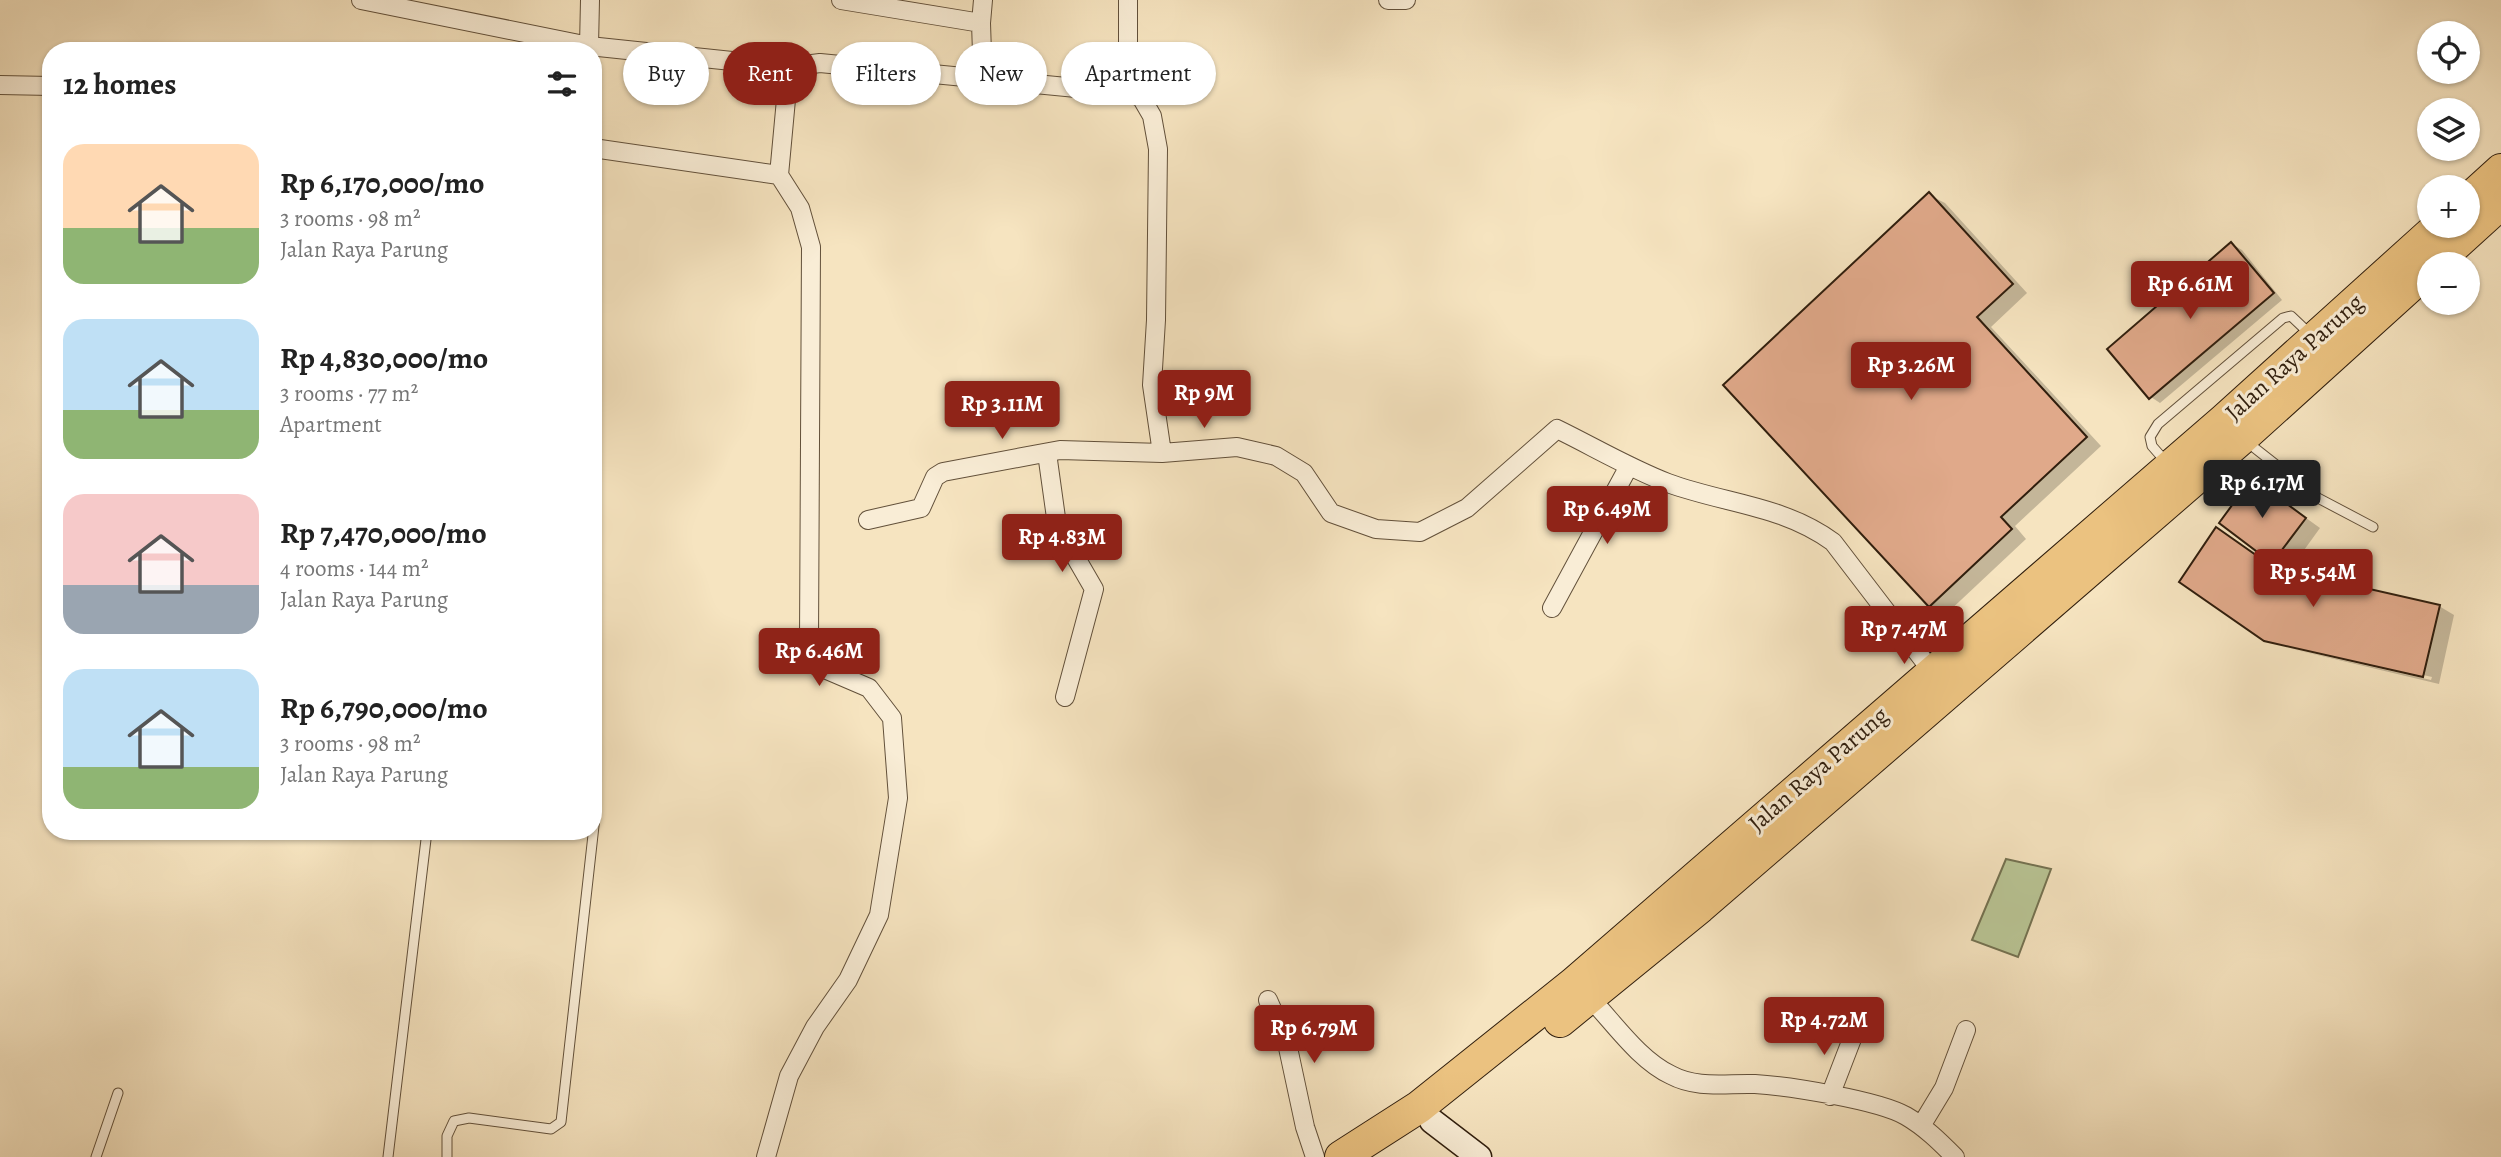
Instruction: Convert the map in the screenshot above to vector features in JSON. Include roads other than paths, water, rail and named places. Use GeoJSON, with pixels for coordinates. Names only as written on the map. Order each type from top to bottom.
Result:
{"type":"FeatureCollection","features":[{"type":"Feature","properties":{"kind":"highway"},"geometry":{"type":"LineString","coordinates":[[2480,189],[2501,170]]}},
{"type":"Feature","properties":{"kind":"highway"},"geometry":{"type":"LineString","coordinates":[[2447,252],[2501,203]]}},
{"type":"Feature","properties":{"kind":"highway","name":"Jalan Raya Parung"},"geometry":{"type":"LineString","coordinates":[[1341,1157],[1419,1107],[1573,984],[1931,670],[2170,466],[2233,429],[2315,338],[2426,238]]}},
{"type":"Feature","properties":{"kind":"highway","name":"Jalan Raya Parung"},"geometry":{"type":"LineString","coordinates":[[1375,1157],[1433,1121],[1590,998],[1700,907],[2233,429],[2417,279]]}},
{"type":"Feature","properties":{"kind":"main road"},"geometry":{"type":"LineString","coordinates":[[1433,1121],[1479,1157]]}},
{"type":"Feature","properties":{"kind":"street"},"geometry":{"type":"LineString","coordinates":[[361,0],[569,42]]}},
{"type":"Feature","properties":{"kind":"street"},"geometry":{"type":"LineString","coordinates":[[589,42],[590,0]]}},
{"type":"Feature","properties":{"kind":"street"},"geometry":{"type":"LineString","coordinates":[[841,0],[981,23]]}},
{"type":"Feature","properties":{"kind":"street"},"geometry":{"type":"LineString","coordinates":[[982,42],[984,0]]}},
{"type":"Feature","properties":{"kind":"street"},"geometry":{"type":"LineString","coordinates":[[1128,0],[1128,42]]}},
{"type":"Feature","properties":{"kind":"street"},"geometry":{"type":"LineString","coordinates":[[1388,0],[1406,0]]}},
{"type":"Feature","properties":{"kind":"street"},"geometry":{"type":"LineString","coordinates":[[602,47],[723,60]]}},
{"type":"Feature","properties":{"kind":"street"},"geometry":{"type":"LineString","coordinates":[[817,63],[1061,86]]}},
{"type":"Feature","properties":{"kind":"street"},"geometry":{"type":"LineString","coordinates":[[0,85],[42,86]]}},
{"type":"Feature","properties":{"kind":"street"},"geometry":{"type":"LineString","coordinates":[[766,1157],[789,1076],[815,1027],[848,980],[879,915],[898,798],[892,718],[869,688],[813,664],[809,640],[811,247],[800,208],[779,175],[785,105]]}},
{"type":"Feature","properties":{"kind":"street"},"geometry":{"type":"LineString","coordinates":[[1146,105],[1158,149],[1156,320],[1152,385],[1162,453]]}},
{"type":"Feature","properties":{"kind":"street"},"geometry":{"type":"LineString","coordinates":[[602,149],[779,175]]}},
{"type":"Feature","properties":{"kind":"street"},"geometry":{"type":"LineString","coordinates":[[868,520],[921,508],[935,477],[943,472],[1047,453],[1162,453],[1237,447],[1276,456],[1304,474],[1331,513],[1376,529],[1420,532],[1467,508],[1557,429],[1670,484],[1791,516],[1815,528],[1833,542],[1931,670]]}},
{"type":"Feature","properties":{"kind":"street"},"geometry":{"type":"LineString","coordinates":[[1047,453],[1057,525],[1094,589],[1065,696]]}},
{"type":"Feature","properties":{"kind":"street"},"geometry":{"type":"LineString","coordinates":[[1552,608],[1629,466]]}},
{"type":"Feature","properties":{"kind":"street"},"geometry":{"type":"LineString","coordinates":[[1590,998],[1657,1067],[1673,1077],[1724,1086],[1751,1084],[1795,1088],[1903,1114],[1921,1126],[1955,1157]]}},
{"type":"Feature","properties":{"kind":"street"},"geometry":{"type":"LineString","coordinates":[[1268,1000],[1287,1043],[1305,1127],[1315,1157]]}},
{"type":"Feature","properties":{"kind":"street"},"geometry":{"type":"LineString","coordinates":[[1921,1126],[1944,1088],[1966,1030]]}},
{"type":"Feature","properties":{"kind":"street"},"geometry":{"type":"LineString","coordinates":[[1830,1096],[1855,1031]]}},
{"type":"Feature","properties":{"kind":"lane"},"geometry":{"type":"LineString","coordinates":[[2170,466],[2152,446],[2150,437],[2158,424],[2283,318],[2291,316],[2315,338]]}},
{"type":"Feature","properties":{"kind":"lane"},"geometry":{"type":"LineString","coordinates":[[2233,429],[2318,498],[2373,527]]}},
{"type":"Feature","properties":{"kind":"lane"},"geometry":{"type":"LineString","coordinates":[[387,1157],[426,840]]}},
{"type":"Feature","properties":{"kind":"lane"},"geometry":{"type":"LineString","coordinates":[[447,1157],[447,1136],[454,1121],[469,1118],[551,1129],[561,1122],[592,840]]}},
{"type":"Feature","properties":{"kind":"lane"},"geometry":{"type":"LineString","coordinates":[[96,1157],[118,1093]]}}]}
